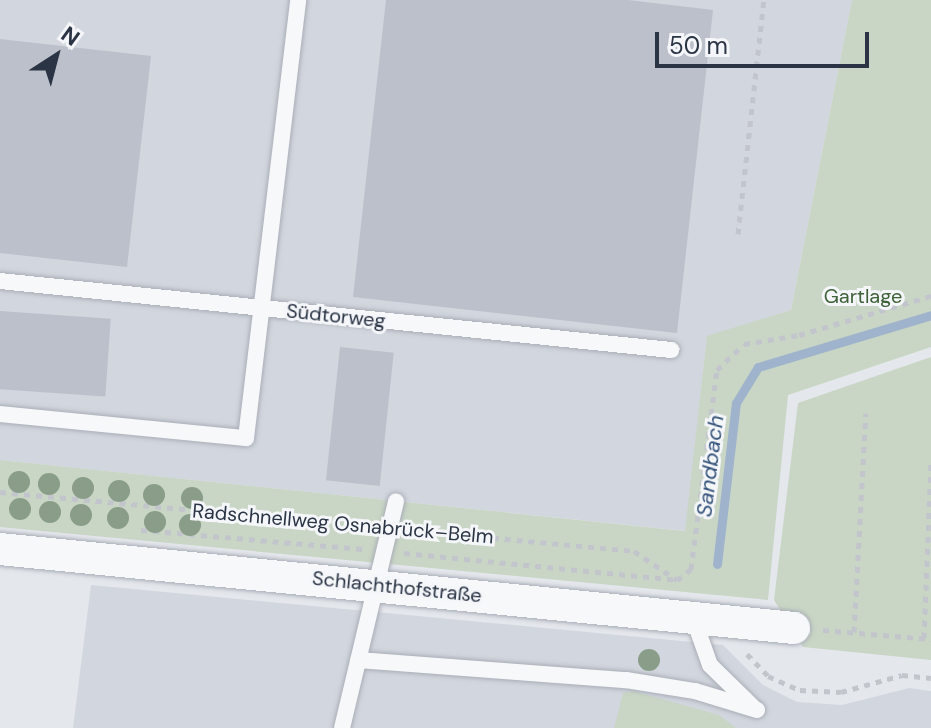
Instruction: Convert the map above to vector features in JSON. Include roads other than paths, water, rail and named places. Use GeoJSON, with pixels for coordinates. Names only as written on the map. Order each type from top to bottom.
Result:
{"type":"FeatureCollection","features":[{"type":"Feature","properties":{"kind":"street","name":"Schlachthofstraße"},"geometry":{"type":"LineString","coordinates":[[0,549],[794,628]]}},
{"type":"Feature","properties":{"kind":"lane"},"geometry":{"type":"LineString","coordinates":[[0,414],[246,438],[298,0]]}},
{"type":"Feature","properties":{"kind":"lane","name":"Südtorweg"},"geometry":{"type":"LineString","coordinates":[[0,281],[671,350]]}},
{"type":"Feature","properties":{"kind":"lane"},"geometry":{"type":"LineString","coordinates":[[342,728],[372,585],[396,501]]}},
{"type":"Feature","properties":{"kind":"lane"},"geometry":{"type":"LineString","coordinates":[[358,660],[626,680],[695,691],[757,710],[710,665],[693,617]]}},
{"type":"Feature","properties":{"kind":"waterway","name":"Sandbach"},"geometry":{"type":"LineString","coordinates":[[717,564],[736,403],[758,367],[931,315]]}},
{"type":"Feature","properties":{"kind":"park label","name":"Gartlage"},"geometry":{"type":"Point","coordinates":[863,296]}}]}
